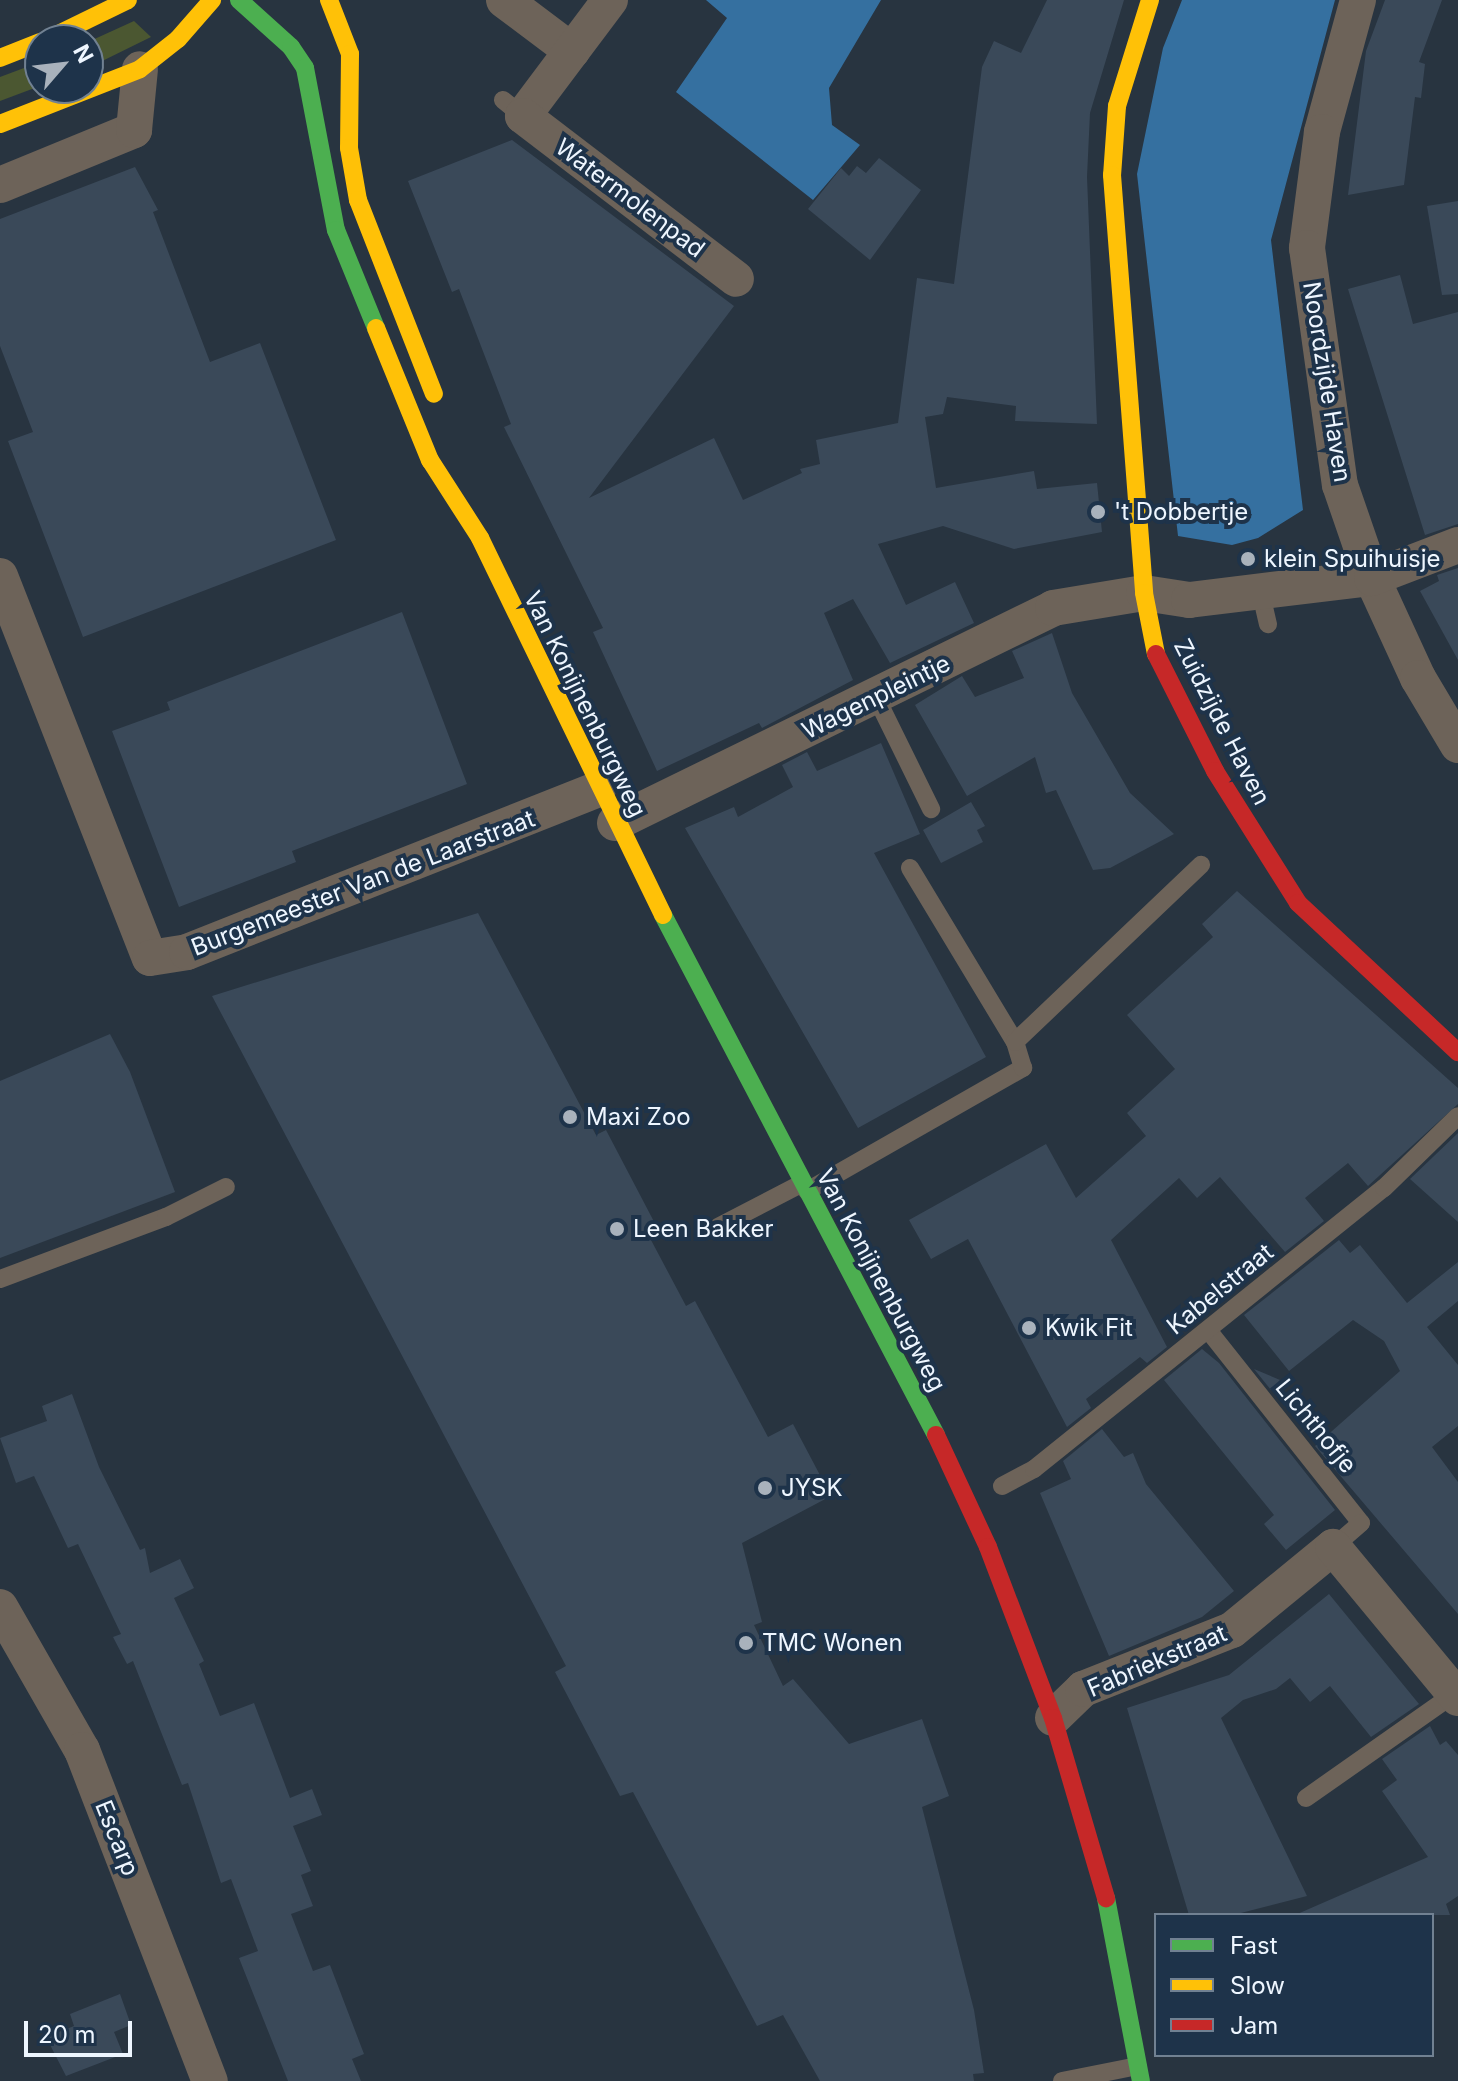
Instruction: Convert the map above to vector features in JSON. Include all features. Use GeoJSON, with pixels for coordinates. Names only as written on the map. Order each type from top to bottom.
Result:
{"type":"FeatureCollection","features":[{"type":"Feature","properties":{"kind":"main road"},"geometry":{"type":"LineString","coordinates":[[79,24],[128,0]]}},
{"type":"Feature","properties":{"kind":"main road"},"geometry":{"type":"LineString","coordinates":[[0,124],[140,69],[178,39],[212,0]]}},
{"type":"Feature","properties":{"kind":"main road","name":"Van Konijnenburgweg"},"geometry":{"type":"LineString","coordinates":[[239,0],[291,47],[305,68],[315,103],[329,208],[343,250],[430,460],[480,538],[615,823],[940,1442],[988,1547],[1053,1718],[1105,1895],[1140,2073]]}},
{"type":"Feature","properties":{"kind":"main road"},"geometry":{"type":"LineString","coordinates":[[329,0],[350,54],[349,148],[358,200],[440,407]]}},
{"type":"Feature","properties":{"kind":"main road","name":"Zuidzijde Haven"},"geometry":{"type":"LineString","coordinates":[[1150,0],[1117,106],[1112,175],[1144,593],[1156,655],[1215,771],[1298,903],[1458,1052]]}},
{"type":"Feature","properties":{"kind":"main road"},"geometry":{"type":"LineString","coordinates":[[0,58],[24,48]]}},
{"type":"Feature","properties":{"kind":"main road","name":"Van Konijnenburgweg"},"geometry":{"type":"LineString","coordinates":[[465,479],[480,538]]}},
{"type":"Feature","properties":{"kind":"street"},"geometry":{"type":"LineString","coordinates":[[504,0],[572,51],[610,0]]}},
{"type":"Feature","properties":{"kind":"street","name":"Noordzijde Haven"},"geometry":{"type":"LineString","coordinates":[[1358,0],[1322,132],[1307,248],[1340,485],[1372,578],[1418,678],[1458,745]]}},
{"type":"Feature","properties":{"kind":"street","name":"Watermolenpad"},"geometry":{"type":"LineString","coordinates":[[572,51],[513,108],[736,279]]}},
{"type":"Feature","properties":{"kind":"street"},"geometry":{"type":"LineString","coordinates":[[0,185],[134,130],[140,69]]}},
{"type":"Feature","properties":{"kind":"street","name":"Wagenpleintje"},"geometry":{"type":"LineString","coordinates":[[615,823],[1053,608],[1144,593],[1265,609],[1372,578],[1458,545]]}},
{"type":"Feature","properties":{"kind":"street","name":"Burgemeester Van de Laarstraat"},"geometry":{"type":"LineString","coordinates":[[0,576],[150,958],[187,952],[598,789]]}},
{"type":"Feature","properties":{"kind":"street"},"geometry":{"type":"LineString","coordinates":[[1333,1547],[1456,1696]]}},
{"type":"Feature","properties":{"kind":"street","name":"Fabriekstraat"},"geometry":{"type":"LineString","coordinates":[[1053,1718],[1083,1689],[1232,1630],[1333,1547]]}},
{"type":"Feature","properties":{"kind":"street","name":"Escarp"},"geometry":{"type":"LineString","coordinates":[[1,1609],[82,1750],[210,2081]]}},
{"type":"Feature","properties":{"kind":"lane"},"geometry":{"type":"LineString","coordinates":[[876,697],[931,809]]}},
{"type":"Feature","properties":{"kind":"lane"},"geometry":{"type":"LineString","coordinates":[[1015,1042],[1201,865]]}},
{"type":"Feature","properties":{"kind":"lane"},"geometry":{"type":"LineString","coordinates":[[718,1227],[805,1187],[1023,1068],[1015,1042],[910,868]]}},
{"type":"Feature","properties":{"kind":"lane","name":"Kabelstraat"},"geometry":{"type":"LineString","coordinates":[[1002,1486],[1034,1469],[1384,1188],[1458,1116]]}},
{"type":"Feature","properties":{"kind":"lane"},"geometry":{"type":"LineString","coordinates":[[0,1279],[166,1217],[226,1187]]}},
{"type":"Feature","properties":{"kind":"lane","name":"Lichthofje"},"geometry":{"type":"LineString","coordinates":[[1208,1330],[1361,1523],[1333,1547]]}},
{"type":"Feature","properties":{"kind":"lane"},"geometry":{"type":"LineString","coordinates":[[1306,1798],[1456,1696]]}},
{"type":"Feature","properties":{"kind":"lane"},"geometry":{"type":"LineString","coordinates":[[1062,2081],[1140,2073]]}},
{"type":"Feature","properties":{"kind":"green space"},"geometry":{"type":"Polygon","coordinates":[[[134,21],[151,37],[104,60],[104,35],[134,21]]]}},
{"type":"Feature","properties":{"kind":"green space"},"geometry":{"type":"Polygon","coordinates":[[[24,68],[24,92],[0,101],[0,77],[24,68]]]}},
{"type":"Feature","properties":{"kind":"water"},"geometry":{"type":"Polygon","coordinates":[[[706,0],[881,0],[829,88],[832,125],[860,145],[813,200],[676,92],[727,18],[706,0]]]}},
{"type":"Feature","properties":{"kind":"water"},"geometry":{"type":"Polygon","coordinates":[[[1182,0],[1335,0],[1271,240],[1303,510],[1258,538],[1232,545],[1178,536],[1137,174],[1163,48],[1182,0]]]}},
{"type":"Feature","properties":{"kind":"building"},"geometry":{"type":"Polygon","coordinates":[[[1047,0],[1124,0],[1090,113],[1087,177],[1097,424],[1015,421],[1016,406],[947,397],[943,414],[925,417],[936,488],[1034,471],[1037,489],[1097,483],[1102,532],[1014,549],[943,526],[878,544],[906,605],[955,582],[974,623],[890,663],[853,599],[824,613],[853,680],[762,728],[759,723],[657,771],[593,632],[603,628],[504,427],[511,424],[459,289],[452,292],[408,181],[512,140],[734,306],[589,498],[714,438],[743,500],[802,473],[800,469],[820,464],[816,440],[898,423],[917,278],[954,284],[982,67],[994,41],[1021,53],[1047,0]]]}},
{"type":"Feature","properties":{"kind":"building"},"geometry":{"type":"Polygon","coordinates":[[[1385,0],[1442,0],[1419,62],[1425,64],[1421,98],[1415,97],[1404,185],[1348,195],[1366,51],[1385,0]]]}},
{"type":"Feature","properties":{"kind":"building"},"geometry":{"type":"Polygon","coordinates":[[[879,158],[921,190],[870,260],[808,209],[841,168],[849,176],[857,166],[866,173],[879,158]]]}},
{"type":"Feature","properties":{"kind":"building"},"geometry":{"type":"Polygon","coordinates":[[[135,167],[158,210],[153,212],[210,362],[260,343],[336,540],[83,637],[8,441],[33,432],[0,346],[0,219],[135,167]]]}},
{"type":"Feature","properties":{"kind":"building"},"geometry":{"type":"Polygon","coordinates":[[[1458,201],[1458,294],[1442,295],[1427,206],[1458,201]]]}},
{"type":"Feature","properties":{"kind":"building"},"geometry":{"type":"Polygon","coordinates":[[[1400,275],[1413,324],[1458,312],[1458,524],[1425,535],[1348,289],[1400,275]]]}},
{"type":"Feature","properties":{"kind":"building"},"geometry":{"type":"Polygon","coordinates":[[[1458,568],[1458,660],[1420,591],[1439,581],[1437,575],[1458,568]]]}},
{"type":"Feature","properties":{"kind":"building"},"geometry":{"type":"Polygon","coordinates":[[[402,612],[467,784],[292,851],[296,862],[179,907],[112,731],[170,710],[167,702],[402,612]]]}},
{"type":"Feature","properties":{"kind":"building"},"geometry":{"type":"Polygon","coordinates":[[[1052,633],[1072,693],[1130,793],[1174,834],[1110,868],[1093,870],[1056,790],[1046,793],[1035,757],[967,796],[915,705],[962,676],[975,697],[1024,678],[1012,651],[1052,633]]]}},
{"type":"Feature","properties":{"kind":"building"},"geometry":{"type":"Polygon","coordinates":[[[881,743],[920,834],[874,853],[986,1057],[858,1128],[685,828],[734,807],[738,817],[793,787],[782,765],[807,752],[817,771],[881,743]]]}},
{"type":"Feature","properties":{"kind":"building"},"geometry":{"type":"Polygon","coordinates":[[[971,802],[985,826],[977,830],[983,842],[941,863],[923,830],[971,802]]]}},
{"type":"Feature","properties":{"kind":"building"},"geometry":{"type":"Polygon","coordinates":[[[1237,891],[1458,1088],[1458,1104],[1368,1186],[1348,1163],[1305,1198],[1324,1221],[1285,1252],[1220,1177],[1197,1198],[1179,1178],[1111,1240],[1167,1347],[1147,1363],[1140,1357],[1086,1399],[1091,1408],[1067,1427],[968,1239],[931,1259],[909,1220],[1046,1144],[1076,1198],[1146,1136],[1127,1113],[1175,1069],[1127,1015],[1213,937],[1202,924],[1237,891]]]}},
{"type":"Feature","properties":{"kind":"building"},"geometry":{"type":"Polygon","coordinates":[[[478,913],[596,1135],[606,1130],[661,1235],[651,1240],[686,1306],[695,1301],[768,1437],[793,1424],[831,1496],[742,1543],[762,1622],[754,1625],[783,1686],[793,1679],[849,1744],[922,1719],[949,1796],[922,1807],[974,2010],[984,2073],[973,2074],[974,2081],[820,2081],[783,2015],[757,2026],[633,1792],[620,1796],[555,1672],[566,1666],[212,996],[478,913]]]}},
{"type":"Feature","properties":{"kind":"building"},"geometry":{"type":"Polygon","coordinates":[[[110,1034],[130,1072],[175,1192],[0,1258],[0,1081],[110,1034]]]}},
{"type":"Feature","properties":{"kind":"building"},"geometry":{"type":"Polygon","coordinates":[[[1458,1133],[1458,1222],[1410,1179],[1458,1133]]]}},
{"type":"Feature","properties":{"kind":"building"},"geometry":{"type":"Polygon","coordinates":[[[1339,1240],[1350,1253],[1360,1245],[1407,1303],[1458,1262],[1458,1301],[1427,1327],[1458,1365],[1458,1426],[1432,1447],[1458,1482],[1458,1614],[1315,1446],[1400,1371],[1384,1341],[1353,1320],[1289,1371],[1244,1315],[1339,1240]]]}},
{"type":"Feature","properties":{"kind":"building"},"geometry":{"type":"Polygon","coordinates":[[[1202,1349],[1219,1363],[1335,1510],[1286,1550],[1264,1524],[1274,1515],[1164,1380],[1202,1349]]]}},
{"type":"Feature","properties":{"kind":"building"},"geometry":{"type":"Polygon","coordinates":[[[1254,1369],[1280,1380],[1271,1390],[1254,1369]]]}},
{"type":"Feature","properties":{"kind":"building"},"geometry":{"type":"Polygon","coordinates":[[[72,1394],[99,1467],[140,1550],[145,1548],[150,1573],[180,1559],[194,1588],[174,1598],[204,1661],[199,1664],[220,1716],[254,1703],[290,1798],[312,1789],[322,1815],[293,1826],[311,1871],[301,1875],[313,1906],[291,1914],[313,1971],[330,1965],[364,2054],[352,2059],[361,2081],[288,2081],[239,1958],[258,1951],[231,1879],[221,1883],[188,1783],[182,1785],[133,1661],[127,1664],[113,1637],[121,1634],[78,1544],[68,1548],[34,1476],[16,1483],[0,1438],[47,1421],[42,1406],[72,1394]]]}},
{"type":"Feature","properties":{"kind":"building"},"geometry":{"type":"Polygon","coordinates":[[[1102,1429],[1124,1457],[1133,1453],[1146,1484],[1234,1591],[1202,1617],[1109,1656],[1040,1493],[1071,1479],[1063,1461],[1102,1429]]]}},
{"type":"Feature","properties":{"kind":"building"},"geometry":{"type":"Polygon","coordinates":[[[1329,1594],[1419,1704],[1371,1737],[1330,1686],[1310,1702],[1290,1678],[1276,1689],[1243,1700],[1221,1718],[1307,1896],[1241,1913],[1188,1913],[1127,1708],[1229,1675],[1329,1594]]]}},
{"type":"Feature","properties":{"kind":"building"},"geometry":{"type":"Polygon","coordinates":[[[1430,1726],[1440,1745],[1446,1741],[1458,1755],[1458,1896],[1446,1904],[1450,1915],[1300,1913],[1428,1857],[1382,1791],[1397,1780],[1382,1759],[1430,1726]]]}},
{"type":"Feature","properties":{"kind":"building"},"geometry":{"type":"Polygon","coordinates":[[[120,1994],[131,2025],[114,2032],[123,2054],[66,2076],[46,2037],[74,2026],[70,2014],[120,1994]]]}},
{"type":"Feature","properties":{"kind":"traffic: fast"},"geometry":{"type":"LineString","coordinates":[[239,0],[291,47],[305,68],[336,230],[376,328]]}},
{"type":"Feature","properties":{"kind":"traffic: fast"},"geometry":{"type":"LineString","coordinates":[[663,915],[936,1435]]}},
{"type":"Feature","properties":{"kind":"traffic: fast"},"geometry":{"type":"LineString","coordinates":[[1106,1898],[1141,2081]]}},
{"type":"Feature","properties":{"kind":"traffic: slow"},"geometry":{"type":"LineString","coordinates":[[79,24],[128,0]]}},
{"type":"Feature","properties":{"kind":"traffic: slow"},"geometry":{"type":"LineString","coordinates":[[0,124],[140,69],[178,39],[212,0]]}},
{"type":"Feature","properties":{"kind":"traffic: slow"},"geometry":{"type":"LineString","coordinates":[[329,0],[350,54],[349,148],[358,200],[434,394]]}},
{"type":"Feature","properties":{"kind":"traffic: slow"},"geometry":{"type":"LineString","coordinates":[[1150,0],[1117,106],[1112,175],[1144,593],[1156,654]]}},
{"type":"Feature","properties":{"kind":"traffic: slow"},"geometry":{"type":"LineString","coordinates":[[0,58],[24,48]]}},
{"type":"Feature","properties":{"kind":"traffic: slow"},"geometry":{"type":"LineString","coordinates":[[376,328],[430,460],[480,538],[663,915]]}},
{"type":"Feature","properties":{"kind":"traffic: jam"},"geometry":{"type":"LineString","coordinates":[[1156,654],[1215,771],[1298,903],[1458,1052]]}},
{"type":"Feature","properties":{"kind":"traffic: jam"},"geometry":{"type":"LineString","coordinates":[[936,1435],[988,1547],[1053,1718],[1106,1898]]}},
{"type":"Feature","properties":{"kind":"place","name":"'t Dobbertje"},"geometry":{"type":"Point","coordinates":[1098,512]}},
{"type":"Feature","properties":{"kind":"place","name":"klein Spuihuisje"},"geometry":{"type":"Point","coordinates":[1248,559]}},
{"type":"Feature","properties":{"kind":"place","name":"Maxi Zoo"},"geometry":{"type":"Point","coordinates":[570,1117]}},
{"type":"Feature","properties":{"kind":"place","name":"Leen Bakker"},"geometry":{"type":"Point","coordinates":[617,1229]}},
{"type":"Feature","properties":{"kind":"place","name":"Kwik Fit"},"geometry":{"type":"Point","coordinates":[1029,1328]}},
{"type":"Feature","properties":{"kind":"place","name":"JYSK"},"geometry":{"type":"Point","coordinates":[765,1488]}},
{"type":"Feature","properties":{"kind":"place","name":"TMC Wonen"},"geometry":{"type":"Point","coordinates":[746,1643]}}]}
